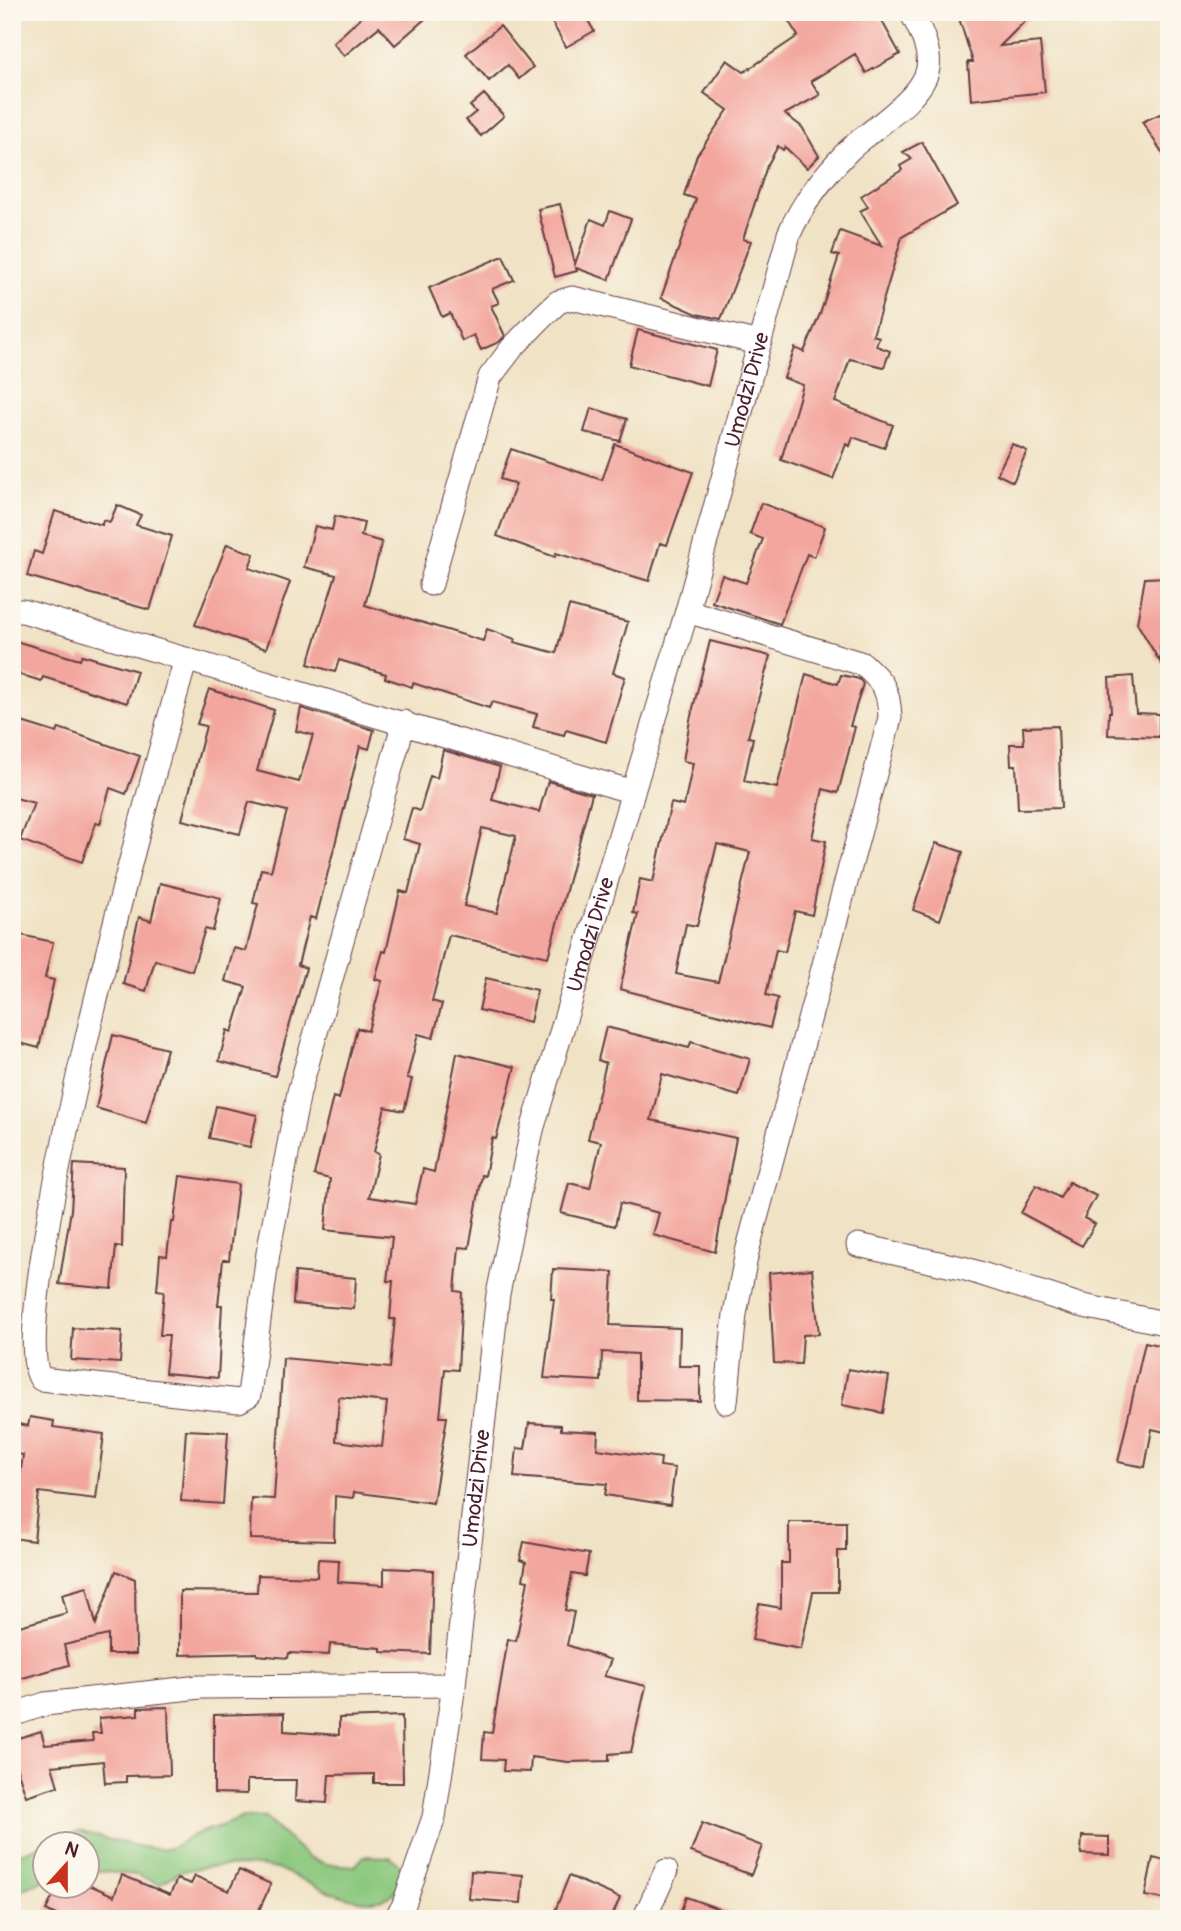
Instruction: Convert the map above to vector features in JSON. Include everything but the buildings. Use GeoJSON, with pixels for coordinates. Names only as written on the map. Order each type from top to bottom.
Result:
{"type":"FeatureCollection","features":[{"type":"Feature","properties":{"kind":"street","name":"Umodzi Drive"},"geometry":{"type":"LineString","coordinates":[[396,1919],[403,1907],[434,1817],[454,1685],[498,1294],[532,1130],[687,611],[789,234],[800,209],[849,150],[915,92],[928,69],[926,45],[911,12]]}},
{"type":"Feature","properties":{"kind":"street"},"geometry":{"type":"LineString","coordinates":[[431,584],[490,377],[512,348],[558,302],[572,298],[759,342]]}},
{"type":"Feature","properties":{"kind":"street"},"geometry":{"type":"LineString","coordinates":[[12,611],[404,722],[633,792]]}},
{"type":"Feature","properties":{"kind":"street"},"geometry":{"type":"LineString","coordinates":[[687,611],[863,664],[884,684],[890,718],[747,1252],[735,1314],[726,1402]]}},
{"type":"Feature","properties":{"kind":"street"},"geometry":{"type":"LineString","coordinates":[[186,659],[98,959],[43,1171],[24,1293],[27,1350],[22,1370],[41,1378],[239,1401],[249,1395],[272,1229],[299,1092],[404,722]]}},
{"type":"Feature","properties":{"kind":"street"},"geometry":{"type":"LineString","coordinates":[[858,1245],[966,1269],[1079,1305],[1169,1324]]}},
{"type":"Feature","properties":{"kind":"street"},"geometry":{"type":"LineString","coordinates":[[12,1715],[45,1704],[200,1687],[454,1685]]}},
{"type":"Feature","properties":{"kind":"street"},"geometry":{"type":"LineString","coordinates":[[645,1919],[666,1871]]}},
{"type":"Feature","properties":{"kind":"green space"},"geometry":{"type":"Polygon","coordinates":[[[243,1817],[265,1818],[308,1857],[326,1864],[355,1866],[364,1856],[390,1857],[406,1870],[398,1888],[385,1898],[370,1901],[334,1893],[274,1868],[197,1868],[180,1872],[159,1884],[137,1875],[102,1871],[102,1838],[129,1845],[165,1849],[243,1817]]]}},
{"type":"Feature","properties":{"kind":"green space"},"geometry":{"type":"Polygon","coordinates":[[[32,1849],[32,1886],[12,1894],[12,1856],[32,1849]]]}}]}
